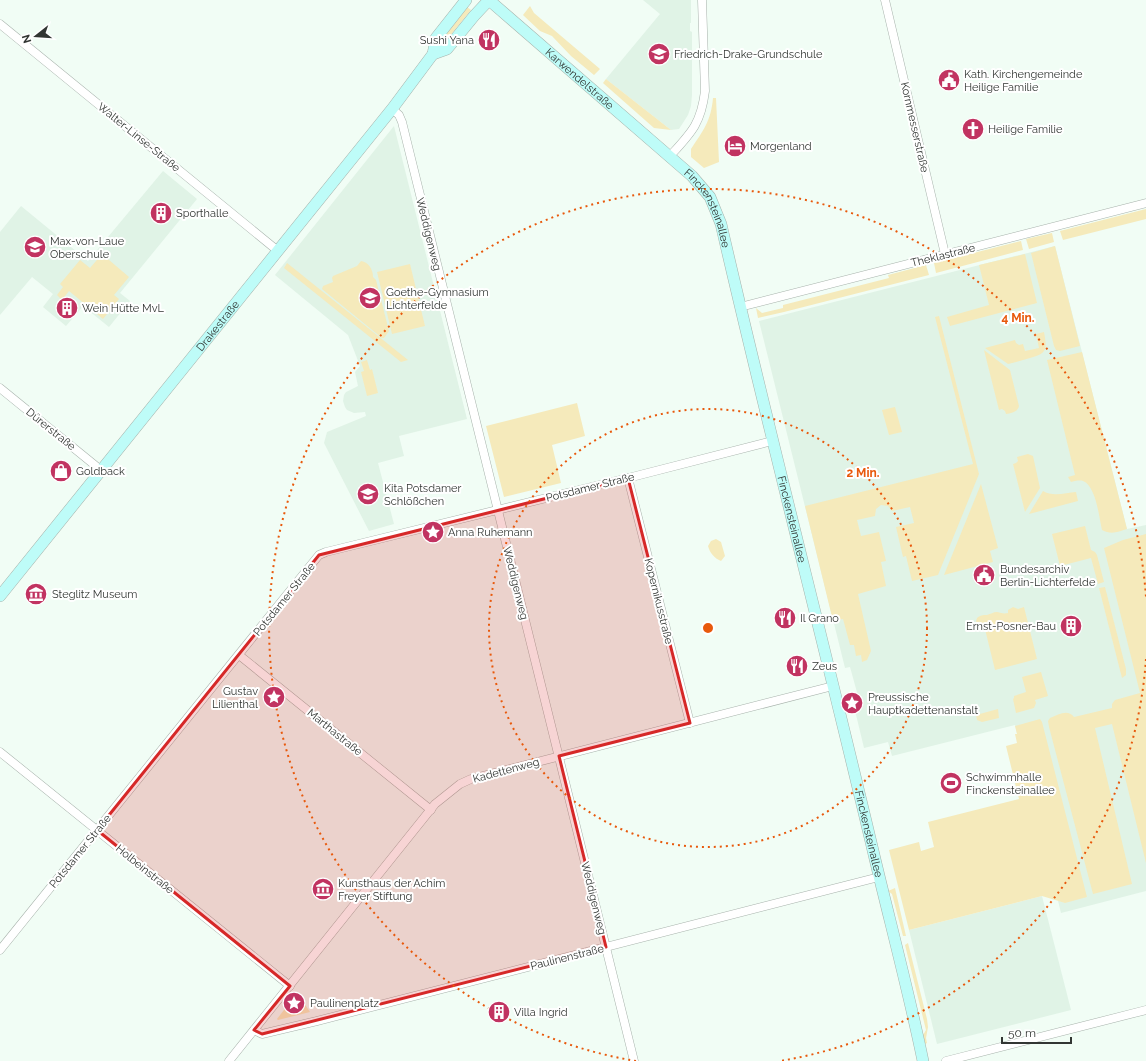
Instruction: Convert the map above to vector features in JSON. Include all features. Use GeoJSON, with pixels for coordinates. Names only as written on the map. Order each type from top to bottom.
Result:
{"type":"FeatureCollection","features":[{"type":"Feature","properties":{"kind":"street","name":"Drakestraße"},"geometry":{"type":"LineString","coordinates":[[0,596],[392,109],[434,54],[436,38],[466,0]]}},
{"type":"Feature","properties":{"kind":"street","name":"Drakestraße"},"geometry":{"type":"LineString","coordinates":[[434,54],[447,49],[489,0]]}},
{"type":"Feature","properties":{"kind":"street","name":"Karwendelstraße"},"geometry":{"type":"LineString","coordinates":[[489,0],[669,157]]}},
{"type":"Feature","properties":{"kind":"street"},"geometry":{"type":"LineString","coordinates":[[669,157],[696,126],[703,105],[705,91],[702,0]]}},
{"type":"Feature","properties":{"kind":"street","name":"Kornmesserstraße"},"geometry":{"type":"LineString","coordinates":[[885,0],[945,254]]}},
{"type":"Feature","properties":{"kind":"street","name":"Walter-Linse-Straße"},"geometry":{"type":"LineString","coordinates":[[0,24],[278,251]]}},
{"type":"Feature","properties":{"kind":"street","name":"Weddigenweg"},"geometry":{"type":"LineString","coordinates":[[392,109],[399,115],[402,122],[634,1061]]}},
{"type":"Feature","properties":{"kind":"street","name":"Finckensteinallee"},"geometry":{"type":"LineString","coordinates":[[669,157],[692,176],[710,197],[721,224],[772,441],[880,877],[923,1061]]}},
{"type":"Feature","properties":{"kind":"street","name":"Theklastraße"},"geometry":{"type":"LineString","coordinates":[[740,307],[1146,203]]}},
{"type":"Feature","properties":{"kind":"street","name":"Dürerstraße"},"geometry":{"type":"LineString","coordinates":[[0,388],[102,471]]}},
{"type":"Feature","properties":{"kind":"street","name":"Potsdamer Straße"},"geometry":{"type":"LineString","coordinates":[[0,950],[322,553],[772,441]]}},
{"type":"Feature","properties":{"kind":"street","name":"Kopernikusstraße"},"geometry":{"type":"LineString","coordinates":[[628,478],[690,723]]}},
{"type":"Feature","properties":{"kind":"street","name":"Marthastraße"},"geometry":{"type":"LineString","coordinates":[[239,655],[431,810]]}},
{"type":"Feature","properties":{"kind":"street","name":"Kadettenweg"},"geometry":{"type":"LineString","coordinates":[[229,1061],[435,804],[460,784],[471,779],[833,686]]}},
{"type":"Feature","properties":{"kind":"street","name":"Holbeinstraße"},"geometry":{"type":"LineString","coordinates":[[0,752],[290,986]]}},
{"type":"Feature","properties":{"kind":"street","name":"Paulinenstraße"},"geometry":{"type":"LineString","coordinates":[[254,1030],[262,1034],[880,877]]}},
{"type":"Feature","properties":{"kind":"street"},"geometry":{"type":"LineString","coordinates":[[946,1061],[1146,1010]]}},
{"type":"Feature","properties":{"kind":"highlighted area"},"geometry":{"type":"Polygon","coordinates":[[[628,478],[690,723],[559,756],[606,947],[262,1034],[254,1030],[290,986],[97,830],[319,555],[628,478]]]}},
{"type":"Feature","properties":{"kind":"shaded area","name":"Friedrich-Drake-Grundschule"},"geometry":{"type":"Polygon","coordinates":[[[643,0],[691,0],[691,106],[688,115],[679,129],[671,130],[606,79],[660,14],[643,0]]]}},
{"type":"Feature","properties":{"kind":"shaded area"},"geometry":{"type":"Polygon","coordinates":[[[530,6],[534,13],[600,69],[594,75],[571,56],[552,36],[540,31],[523,15],[530,6]]]}},
{"type":"Feature","properties":{"kind":"shaded area"},"geometry":{"type":"Polygon","coordinates":[[[467,7],[471,10],[444,43],[441,44],[440,41],[467,7]]]}},
{"type":"Feature","properties":{"kind":"shaded area"},"geometry":{"type":"Polygon","coordinates":[[[606,79],[671,130],[654,128],[603,83],[606,79]]]}},
{"type":"Feature","properties":{"kind":"shaded area"},"geometry":{"type":"Polygon","coordinates":[[[713,98],[716,98],[719,162],[704,168],[691,157],[691,149],[703,131],[710,113],[713,98]]]}},
{"type":"Feature","properties":{"kind":"shaded area","name":"Goethe-Gymnasium Lichterfelde"},"geometry":{"type":"Polygon","coordinates":[[[394,126],[467,419],[399,436],[404,456],[378,463],[394,524],[369,531],[324,443],[327,432],[366,416],[365,412],[354,413],[347,410],[343,401],[346,392],[358,386],[355,372],[360,366],[348,335],[275,275],[394,126]]]}},
{"type":"Feature","properties":{"kind":"shaded area","name":"Max-von-Laue Oberschule"},"geometry":{"type":"Polygon","coordinates":[[[163,171],[197,199],[120,293],[130,301],[109,327],[83,306],[66,326],[43,307],[53,294],[32,277],[0,315],[0,232],[21,206],[88,261],[163,171]]]}},
{"type":"Feature","properties":{"kind":"shaded area"},"geometry":{"type":"Polygon","coordinates":[[[1146,209],[1146,219],[1063,240],[1060,231],[1146,209]]]}},
{"type":"Feature","properties":{"kind":"shaded area"},"geometry":{"type":"Polygon","coordinates":[[[1052,233],[1054,242],[1029,249],[1026,239],[1052,233]]]}},
{"type":"Feature","properties":{"kind":"shaded area"},"geometry":{"type":"Polygon","coordinates":[[[1021,241],[1023,250],[936,273],[934,263],[1021,241]]]}},
{"type":"Feature","properties":{"kind":"shaded area","name":"Bundesarchiv Berlin-Lichterfelde"},"geometry":{"type":"Polygon","coordinates":[[[1055,246],[1127,529],[1146,525],[1146,891],[1061,913],[1015,725],[892,756],[888,742],[864,748],[852,698],[858,696],[850,667],[845,668],[759,321],[1055,246]]]}},
{"type":"Feature","properties":{"kind":"shaded area"},"geometry":{"type":"Polygon","coordinates":[[[1055,246],[1080,346],[1060,351],[1056,350],[1054,346],[1031,253],[1055,246]]]}},
{"type":"Feature","properties":{"kind":"shaded area"},"geometry":{"type":"Polygon","coordinates":[[[102,254],[129,277],[114,295],[119,299],[103,319],[69,291],[62,300],[57,295],[63,287],[60,284],[80,260],[90,268],[102,254]]]}},
{"type":"Feature","properties":{"kind":"shaded area"},"geometry":{"type":"Polygon","coordinates":[[[1025,254],[1037,303],[950,326],[947,317],[989,305],[979,265],[1025,254]]]}},
{"type":"Feature","properties":{"kind":"shaded area"},"geometry":{"type":"Polygon","coordinates":[[[361,261],[370,267],[373,277],[376,280],[389,331],[384,338],[382,338],[322,289],[323,286],[333,282],[333,276],[357,266],[361,261]]]}},
{"type":"Feature","properties":{"kind":"shaded area"},"geometry":{"type":"Polygon","coordinates":[[[287,263],[408,360],[401,362],[284,268],[287,263]]]}},
{"type":"Feature","properties":{"kind":"shaded area"},"geometry":{"type":"Polygon","coordinates":[[[410,264],[425,326],[392,334],[377,272],[410,264]]]}},
{"type":"Feature","properties":{"kind":"shaded area"},"geometry":{"type":"Polygon","coordinates":[[[926,265],[929,275],[758,318],[756,308],[762,313],[783,308],[783,305],[889,278],[888,275],[926,265]]]}},
{"type":"Feature","properties":{"kind":"shaded area"},"geometry":{"type":"Polygon","coordinates":[[[939,316],[979,474],[938,575],[912,581],[906,556],[903,557],[896,527],[914,523],[910,507],[892,511],[888,506],[881,505],[876,509],[875,516],[857,520],[861,536],[879,532],[886,561],[881,562],[886,586],[858,594],[871,651],[867,660],[862,662],[861,655],[856,656],[854,645],[850,645],[843,619],[833,621],[805,506],[973,464],[935,317],[939,316]]]}},
{"type":"Feature","properties":{"kind":"shaded area"},"geometry":{"type":"Polygon","coordinates":[[[1044,332],[1046,343],[1045,350],[1036,356],[1017,362],[1008,364],[985,348],[1015,340],[1019,345],[1023,344],[1025,351],[1039,348],[1036,334],[1044,332]]]}},
{"type":"Feature","properties":{"kind":"shaded area"},"geometry":{"type":"Polygon","coordinates":[[[984,350],[1010,370],[1019,406],[1014,412],[1006,414],[1002,409],[999,410],[984,350]]]}},
{"type":"Feature","properties":{"kind":"shaded area"},"geometry":{"type":"Polygon","coordinates":[[[1082,352],[1127,529],[1118,532],[1111,533],[1102,530],[1096,502],[1091,489],[1083,481],[1071,482],[1068,477],[1075,475],[1047,360],[1082,352]]]}},
{"type":"Feature","properties":{"kind":"shaded area"},"geometry":{"type":"Polygon","coordinates":[[[367,360],[370,370],[372,369],[378,393],[367,396],[361,372],[364,371],[361,362],[367,360]]]}},
{"type":"Feature","properties":{"kind":"shaded area"},"geometry":{"type":"Polygon","coordinates":[[[577,403],[585,436],[552,445],[561,483],[504,497],[486,426],[577,403]]]}},
{"type":"Feature","properties":{"kind":"shaded area"},"geometry":{"type":"Polygon","coordinates":[[[895,407],[902,432],[889,435],[882,410],[895,407]]]}},
{"type":"Feature","properties":{"kind":"shaded area"},"geometry":{"type":"Polygon","coordinates":[[[1028,454],[1033,456],[1040,488],[1025,512],[1013,464],[1018,461],[1017,457],[1028,454]]]}},
{"type":"Feature","properties":{"kind":"shaded area"},"geometry":{"type":"Polygon","coordinates":[[[981,484],[998,548],[990,551],[993,562],[944,575],[981,484]]]}},
{"type":"Feature","properties":{"kind":"shaded area"},"geometry":{"type":"Polygon","coordinates":[[[1043,491],[1051,494],[1076,492],[1078,501],[1029,514],[1043,491]]]}},
{"type":"Feature","properties":{"kind":"shaded area"},"geometry":{"type":"Polygon","coordinates":[[[1085,526],[1091,550],[1097,555],[1104,582],[1098,584],[1091,558],[1060,566],[1052,534],[1085,526]]]}},
{"type":"Feature","properties":{"kind":"shaded area"},"geometry":{"type":"Polygon","coordinates":[[[1146,534],[1146,863],[1112,724],[1095,728],[1132,884],[1093,894],[1048,721],[1050,718],[1063,713],[1069,713],[1074,717],[1112,708],[1112,704],[1115,700],[1140,693],[1104,548],[1123,540],[1146,534]]]}},
{"type":"Feature","properties":{"kind":"shaded area"},"geometry":{"type":"Polygon","coordinates":[[[716,539],[721,542],[725,556],[721,561],[713,555],[708,546],[711,541],[716,539]]]}},
{"type":"Feature","properties":{"kind":"shaded area"},"geometry":{"type":"Polygon","coordinates":[[[1105,587],[1126,669],[1126,675],[1122,678],[1099,588],[1105,587]]]}},
{"type":"Feature","properties":{"kind":"shaded area"},"geometry":{"type":"Polygon","coordinates":[[[1013,607],[1018,609],[1024,607],[1037,659],[995,670],[984,625],[978,625],[976,621],[977,618],[982,615],[996,612],[1008,613],[1008,610],[1013,607]]]}},
{"type":"Feature","properties":{"kind":"shaded area"},"geometry":{"type":"Polygon","coordinates":[[[1041,672],[1048,696],[1035,700],[1036,703],[1034,708],[1016,713],[1013,699],[1014,696],[1026,692],[1022,677],[1041,672]]]}},
{"type":"Feature","properties":{"kind":"shaded area"},"geometry":{"type":"Polygon","coordinates":[[[998,709],[999,718],[982,722],[977,720],[976,715],[998,709]]]}},
{"type":"Feature","properties":{"kind":"shaded area"},"geometry":{"type":"Polygon","coordinates":[[[1040,719],[1087,897],[1065,903],[1042,896],[909,930],[889,850],[919,842],[921,851],[934,847],[928,822],[1019,799],[1006,746],[1017,743],[1015,726],[1040,719]]]}},
{"type":"Feature","properties":{"kind":"shaded area"},"geometry":{"type":"Polygon","coordinates":[[[895,888],[906,936],[903,936],[892,894],[888,891],[895,888]]]}},
{"type":"Feature","properties":{"kind":"shaded area"},"geometry":{"type":"Polygon","coordinates":[[[1042,896],[1071,1010],[937,1044],[909,930],[1042,896]]]}},
{"type":"Feature","properties":{"kind":"shaded area"},"geometry":{"type":"Polygon","coordinates":[[[908,943],[927,1019],[927,1043],[925,1044],[923,1035],[926,1030],[905,945],[908,943]]]}},
{"type":"Feature","properties":{"kind":"shaded area"},"geometry":{"type":"Polygon","coordinates":[[[297,993],[310,1012],[278,1020],[277,1019],[297,993]]]}},
{"type":"Feature","properties":{"kind":"place","name":"Sushi Yana"},"geometry":{"type":"Point","coordinates":[489,40]}},
{"type":"Feature","properties":{"kind":"place","name":"Friedrich-Drake-Grundschule"},"geometry":{"type":"Point","coordinates":[659,54]}},
{"type":"Feature","properties":{"kind":"place","name":"Kath. Kirchengemeinde Heilige Familie"},"geometry":{"type":"Point","coordinates":[949,80]}},
{"type":"Feature","properties":{"kind":"place","name":"Heilige Familie"},"geometry":{"type":"Point","coordinates":[973,129]}},
{"type":"Feature","properties":{"kind":"place","name":"Morgenland"},"geometry":{"type":"Point","coordinates":[735,146]}},
{"type":"Feature","properties":{"kind":"place","name":"Sporthalle"},"geometry":{"type":"Point","coordinates":[161,213]}},
{"type":"Feature","properties":{"kind":"place","name":"Max-von-Laue Oberschule"},"geometry":{"type":"Point","coordinates":[35,247]}},
{"type":"Feature","properties":{"kind":"place","name":"Goethe-Gymnasium Lichterfelde"},"geometry":{"type":"Point","coordinates":[370,298]}},
{"type":"Feature","properties":{"kind":"place","name":"Wein Hütte MvL"},"geometry":{"type":"Point","coordinates":[67,308]}},
{"type":"Feature","properties":{"kind":"place","name":"Goldback"},"geometry":{"type":"Point","coordinates":[61,471]}},
{"type":"Feature","properties":{"kind":"place","name":"Kita Potsdamer Schlößchen"},"geometry":{"type":"Point","coordinates":[368,494]}},
{"type":"Feature","properties":{"kind":"place","name":"Anna Ruhemann"},"geometry":{"type":"Point","coordinates":[433,532]}},
{"type":"Feature","properties":{"kind":"place","name":"Bundesarchiv Berlin-Lichterfelde"},"geometry":{"type":"Point","coordinates":[984,575]}},
{"type":"Feature","properties":{"kind":"place","name":"Steglitz Museum"},"geometry":{"type":"Point","coordinates":[36,594]}},
{"type":"Feature","properties":{"kind":"place","name":"Il Grano"},"geometry":{"type":"Point","coordinates":[785,618]}},
{"type":"Feature","properties":{"kind":"place","name":"Ernst-Posner-Bau"},"geometry":{"type":"Point","coordinates":[1071,626]}},
{"type":"Feature","properties":{"kind":"place","name":"Zeus"},"geometry":{"type":"Point","coordinates":[797,666]}},
{"type":"Feature","properties":{"kind":"place","name":"Gustav Lilienthal"},"geometry":{"type":"Point","coordinates":[274,697]}},
{"type":"Feature","properties":{"kind":"place","name":"Preussische Hauptkadettenanstalt"},"geometry":{"type":"Point","coordinates":[852,703]}},
{"type":"Feature","properties":{"kind":"place","name":"Schwimmhalle Finckensteinallee"},"geometry":{"type":"Point","coordinates":[951,783]}},
{"type":"Feature","properties":{"kind":"place","name":"Kunsthaus der Achim Freyer Stiftung"},"geometry":{"type":"Point","coordinates":[323,889]}},
{"type":"Feature","properties":{"kind":"place","name":"Paulinenplatz"},"geometry":{"type":"Point","coordinates":[294,1003]}},
{"type":"Feature","properties":{"kind":"place","name":"Villa Ingrid"},"geometry":{"type":"Point","coordinates":[499,1012]}}]}
